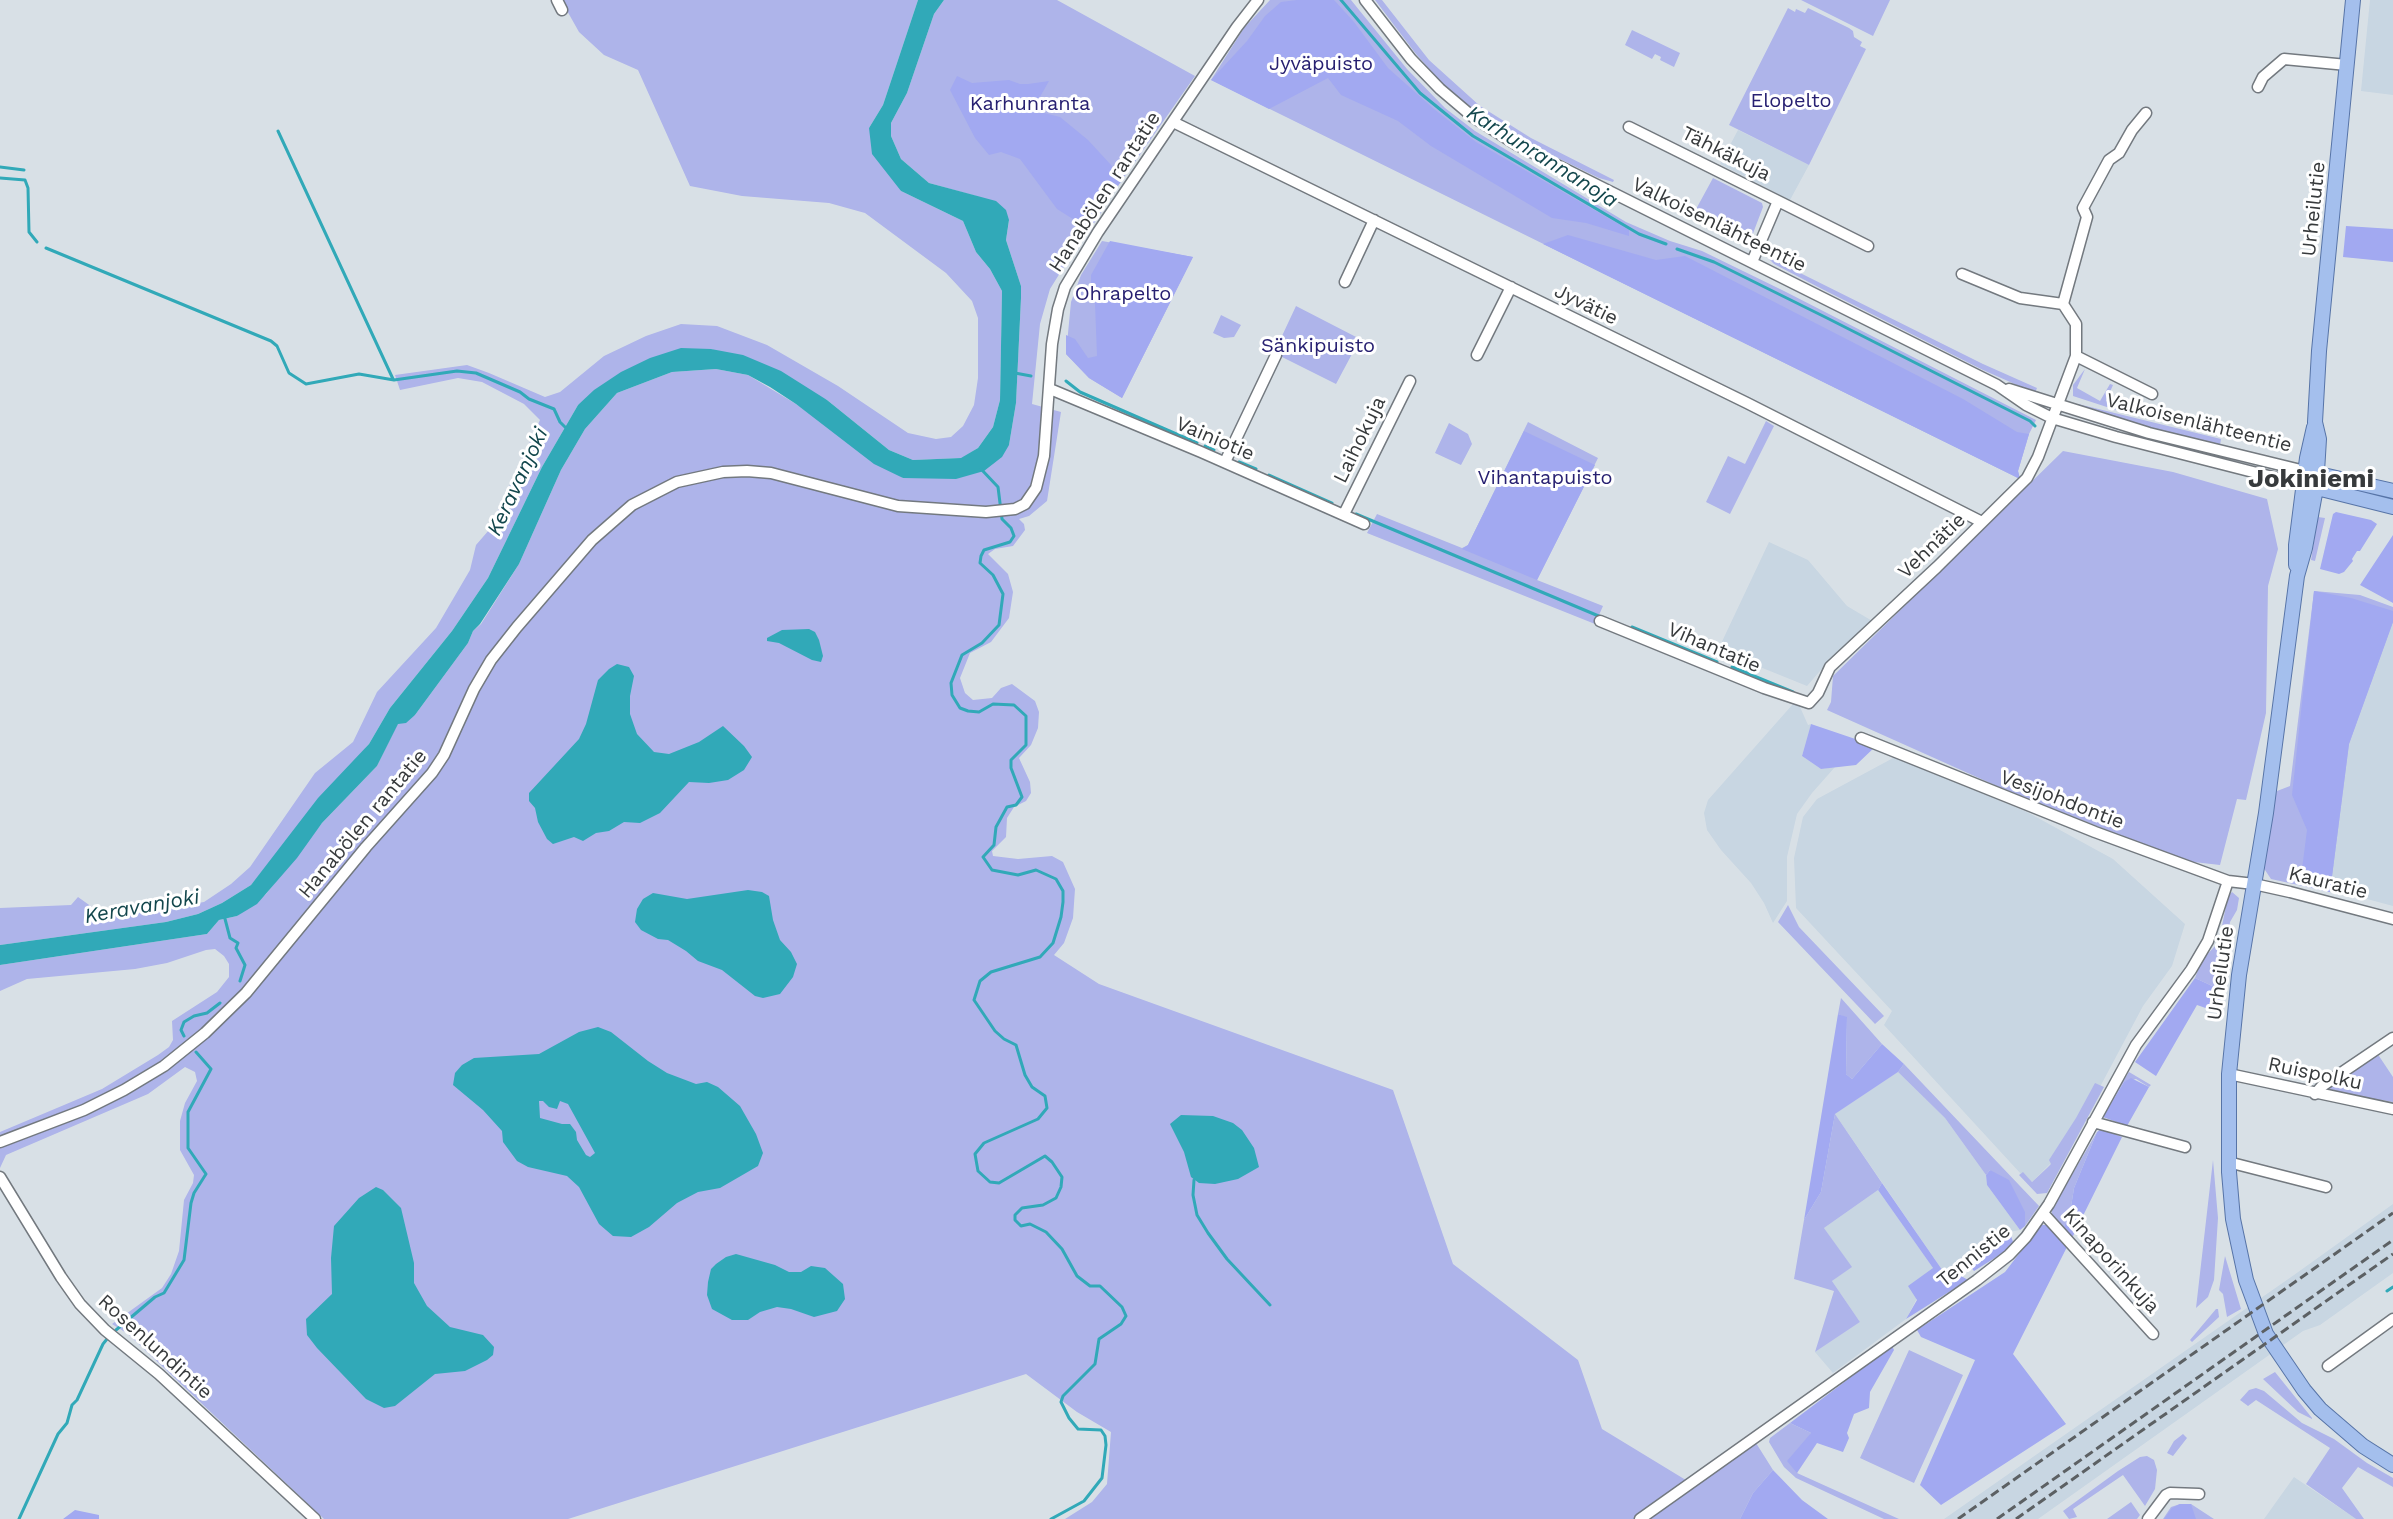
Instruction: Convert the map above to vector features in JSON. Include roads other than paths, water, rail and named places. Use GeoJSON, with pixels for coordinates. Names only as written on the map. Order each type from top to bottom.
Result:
{"type":"FeatureCollection","features":[{"type":"Feature","properties":{"kind":"main road","name":"Urheilutie"},"geometry":{"type":"LineString","coordinates":[[2353,0],[2319,351],[2315,422],[2310,436],[2311,479],[2305,548],[2297,576],[2266,813],[2239,975],[2229,1074],[2228,1162],[2233,1219],[2246,1280],[2266,1334],[2310,1396],[2339,1427],[2393,1465]]}},
{"type":"Feature","properties":{"kind":"main road","name":"Valkoisenlähteentie"},"geometry":{"type":"LineString","coordinates":[[2311,479],[2393,491]]}},
{"type":"Feature","properties":{"kind":"main road","name":"Valkoisenlähteentie"},"geometry":{"type":"LineString","coordinates":[[2311,479],[2393,507]]}},
{"type":"Feature","properties":{"kind":"street","name":"Hanabölen rantatie"},"geometry":{"type":"LineString","coordinates":[[0,1142],[84,1110],[164,1066],[205,1033],[246,993],[366,847],[432,773],[444,755],[479,679],[517,627],[592,540],[632,505],[678,482],[723,472],[747,471],[771,473],[898,506],[986,512],[1020,507],[1030,498],[1040,477],[1050,389],[1052,344],[1058,309],[1065,287],[1085,252],[1258,0]]}},
{"type":"Feature","properties":{"kind":"street","name":"Valkoisenlähteentie"},"geometry":{"type":"LineString","coordinates":[[1365,0],[1411,59],[1440,88],[1473,117],[1517,145],[1997,386],[2026,405],[2052,418],[2116,437],[2311,479]]}},
{"type":"Feature","properties":{"kind":"street"},"geometry":{"type":"LineString","coordinates":[[2258,87],[2263,77],[2284,59],[2347,65]]}},
{"type":"Feature","properties":{"kind":"street"},"geometry":{"type":"LineString","coordinates":[[2062,304],[2087,217],[2083,208],[2109,160],[2119,153],[2146,112]]}},
{"type":"Feature","properties":{"kind":"street","name":"Jyvätie"},"geometry":{"type":"LineString","coordinates":[[1173,122],[1511,287],[1982,522]]}},
{"type":"Feature","properties":{"kind":"street","name":"Tähkäkuja"},"geometry":{"type":"LineString","coordinates":[[1629,127],[1778,201],[1752,262]]}},
{"type":"Feature","properties":{"kind":"street"},"geometry":{"type":"LineString","coordinates":[[1778,201],[1868,246]]}},
{"type":"Feature","properties":{"kind":"street"},"geometry":{"type":"LineString","coordinates":[[1345,282],[1374,220]]}},
{"type":"Feature","properties":{"kind":"street"},"geometry":{"type":"LineString","coordinates":[[1962,274],[2020,298],[2062,304],[2076,324],[2076,356],[2152,394]]}},
{"type":"Feature","properties":{"kind":"street"},"geometry":{"type":"LineString","coordinates":[[1477,355],[1511,287]]}},
{"type":"Feature","properties":{"kind":"street"},"geometry":{"type":"LineString","coordinates":[[1225,462],[1276,355]]}},
{"type":"Feature","properties":{"kind":"street","name":"Vehnätie"},"geometry":{"type":"LineString","coordinates":[[1814,700],[1830,667],[1888,614],[2026,478],[2038,457],[2076,356]]}},
{"type":"Feature","properties":{"kind":"street","name":"Laihokuja"},"geometry":{"type":"LineString","coordinates":[[1344,514],[1410,381]]}},
{"type":"Feature","properties":{"kind":"street","name":"Valkoisenlähteentie"},"geometry":{"type":"LineString","coordinates":[[1997,386],[2149,433],[2311,479]]}},
{"type":"Feature","properties":{"kind":"street","name":"Vainiotie"},"geometry":{"type":"LineString","coordinates":[[1050,389],[1225,462],[1364,524]]}},
{"type":"Feature","properties":{"kind":"street","name":"Vihantatie"},"geometry":{"type":"LineString","coordinates":[[1600,621],[1805,703],[1814,700]]}},
{"type":"Feature","properties":{"kind":"street","name":"Vesijohdontie"},"geometry":{"type":"LineString","coordinates":[[1861,738],[2084,828],[2228,882],[2254,884]]}},
{"type":"Feature","properties":{"kind":"street","name":"Tennistie"},"geometry":{"type":"LineString","coordinates":[[1640,1519],[1977,1280],[2015,1249],[2043,1213],[2136,1045],[2208,941],[2228,882]]}},
{"type":"Feature","properties":{"kind":"street","name":"Kauratie"},"geometry":{"type":"LineString","coordinates":[[2254,884],[2393,919]]}},
{"type":"Feature","properties":{"kind":"street"},"geometry":{"type":"LineString","coordinates":[[2315,1094],[2322,1086],[2393,1038]]}},
{"type":"Feature","properties":{"kind":"street","name":"Ruispolku"},"geometry":{"type":"LineString","coordinates":[[2229,1074],[2393,1109]]}},
{"type":"Feature","properties":{"kind":"street"},"geometry":{"type":"LineString","coordinates":[[2093,1122],[2185,1147]]}},
{"type":"Feature","properties":{"kind":"street"},"geometry":{"type":"LineString","coordinates":[[2228,1162],[2326,1187]]}},
{"type":"Feature","properties":{"kind":"street","name":"Rosenlundintie"},"geometry":{"type":"LineString","coordinates":[[0,1177],[80,1304],[105,1330],[159,1374],[315,1519]]}},
{"type":"Feature","properties":{"kind":"street","name":"Kinaporinkuja"},"geometry":{"type":"LineString","coordinates":[[2043,1213],[2153,1334]]}},
{"type":"Feature","properties":{"kind":"street"},"geometry":{"type":"LineString","coordinates":[[2328,1366],[2393,1319]]}},
{"type":"Feature","properties":{"kind":"street"},"geometry":{"type":"LineString","coordinates":[[2148,1519],[2170,1492],[2199,1494]]}},
{"type":"Feature","properties":{"kind":"waterway","name":"Karhunrannanoja"},"geometry":{"type":"LineString","coordinates":[[1341,0],[1420,93],[1473,136],[1639,234],[1666,244]]}},
{"type":"Feature","properties":{"kind":"waterway"},"geometry":{"type":"LineString","coordinates":[[278,131],[393,379]]}},
{"type":"Feature","properties":{"kind":"waterway"},"geometry":{"type":"LineString","coordinates":[[0,167],[24,170]]}},
{"type":"Feature","properties":{"kind":"waterway"},"geometry":{"type":"LineString","coordinates":[[0,178],[25,180],[28,188],[29,232],[37,242]]}},
{"type":"Feature","properties":{"kind":"waterway"},"geometry":{"type":"LineString","coordinates":[[46,248],[271,341],[277,346],[289,373],[306,384],[359,374],[394,380],[457,371],[476,373],[554,409],[560,422],[566,428]]}},
{"type":"Feature","properties":{"kind":"waterway","name":"Karhunrannanoja"},"geometry":{"type":"LineString","coordinates":[[1677,249],[1714,262],[2030,421],[2035,426]]}},
{"type":"Feature","properties":{"kind":"waterway"},"geometry":{"type":"LineString","coordinates":[[1015,373],[1031,376]]}},
{"type":"Feature","properties":{"kind":"waterway"},"geometry":{"type":"LineString","coordinates":[[1066,381],[1080,392],[1197,443]]}},
{"type":"Feature","properties":{"kind":"waterway"},"geometry":{"type":"LineString","coordinates":[[1205,446],[1214,450]]}},
{"type":"Feature","properties":{"kind":"waterway"},"geometry":{"type":"LineString","coordinates":[[1239,462],[1256,469]]}},
{"type":"Feature","properties":{"kind":"waterway"},"geometry":{"type":"LineString","coordinates":[[981,469],[998,487],[1002,519],[1011,528],[1014,536],[1010,542],[984,550],[981,556],[980,563],[993,575],[1003,594],[999,625],[982,643],[962,655],[951,683],[952,695],[960,708],[968,711],[979,712],[993,704],[1014,705],[1026,716],[1026,745],[1011,760],[1011,768],[1022,797],[1016,805],[1007,807],[996,827],[994,845],[983,857],[992,870],[1018,875],[1036,870],[1056,879],[1063,891],[1063,902],[1053,943],[1040,957],[991,972],[980,981],[974,1000],[995,1031],[1016,1045],[1025,1075],[1032,1087],[1045,1096],[1047,1108],[1038,1119],[984,1143],[975,1154],[978,1171],[990,1182],[999,1183],[1045,1156],[1052,1162],[1062,1177],[1056,1198],[1043,1205],[1022,1208],[1015,1215],[1015,1220],[1021,1226],[1030,1224],[1046,1232],[1062,1249],[1077,1276],[1090,1286],[1100,1286],[1122,1307],[1126,1316],[1121,1324],[1099,1339],[1095,1364],[1063,1396],[1061,1402],[1078,1429],[1101,1430],[1105,1436],[1102,1478],[1084,1501],[1051,1519]]}},
{"type":"Feature","properties":{"kind":"waterway"},"geometry":{"type":"LineString","coordinates":[[1269,475],[1332,503]]}},
{"type":"Feature","properties":{"kind":"waterway"},"geometry":{"type":"LineString","coordinates":[[1356,514],[1601,617]]}},
{"type":"Feature","properties":{"kind":"waterway"},"geometry":{"type":"LineString","coordinates":[[1632,627],[1717,662]]}},
{"type":"Feature","properties":{"kind":"waterway"},"geometry":{"type":"LineString","coordinates":[[1732,667],[1793,692]]}},
{"type":"Feature","properties":{"kind":"waterway"},"geometry":{"type":"LineString","coordinates":[[224,915],[230,938],[238,943],[236,948],[245,965],[240,981]]}},
{"type":"Feature","properties":{"kind":"waterway"},"geometry":{"type":"LineString","coordinates":[[184,1036],[181,1030],[184,1022],[194,1016],[207,1013],[220,1003]]}},
{"type":"Feature","properties":{"kind":"waterway"},"geometry":{"type":"LineString","coordinates":[[116,1330],[155,1297],[164,1293],[184,1260],[191,1203],[194,1193],[206,1174],[188,1148],[188,1112],[211,1069],[196,1052]]}},
{"type":"Feature","properties":{"kind":"waterway"},"geometry":{"type":"LineString","coordinates":[[1194,1180],[1193,1195],[1197,1215],[1227,1259],[1270,1305]]}},
{"type":"Feature","properties":{"kind":"waterway"},"geometry":{"type":"LineString","coordinates":[[2387,1291],[2393,1287]]}},
{"type":"Feature","properties":{"kind":"waterway"},"geometry":{"type":"LineString","coordinates":[[19,1519],[58,1434],[67,1423],[72,1405],[77,1400],[107,1339]]}},
{"type":"Feature","properties":{"kind":"railway"},"geometry":{"type":"LineString","coordinates":[[1958,1519],[2393,1213]]}},
{"type":"Feature","properties":{"kind":"railway"},"geometry":{"type":"LineString","coordinates":[[1997,1519],[2393,1240]]}},
{"type":"Feature","properties":{"kind":"railway"},"geometry":{"type":"LineString","coordinates":[[2016,1519],[2393,1254]]}},
{"type":"Feature","properties":{"kind":"district","name":"Jokiniemi"},"geometry":{"type":"Point","coordinates":[2311,479]}},
{"type":"Feature","properties":{"kind":"park label","name":"Jyväpuisto"},"geometry":{"type":"Point","coordinates":[1321,64]}},
{"type":"Feature","properties":{"kind":"park label","name":"Elopelto"},"geometry":{"type":"Point","coordinates":[1791,101]}},
{"type":"Feature","properties":{"kind":"park label","name":"Karhunranta"},"geometry":{"type":"Point","coordinates":[1030,104]}},
{"type":"Feature","properties":{"kind":"park label","name":"Ohrapelto"},"geometry":{"type":"Point","coordinates":[1123,294]}},
{"type":"Feature","properties":{"kind":"park label","name":"Sänkipuisto"},"geometry":{"type":"Point","coordinates":[1318,346]}},
{"type":"Feature","properties":{"kind":"park label","name":"Vihantapuisto"},"geometry":{"type":"Point","coordinates":[1545,478]}},
{"type":"Feature","properties":{"kind":"water label","name":"Keravanjoki"},"geometry":{"type":"Point","coordinates":[518,482]}},
{"type":"Feature","properties":{"kind":"water label","name":"Keravanjoki"},"geometry":{"type":"Point","coordinates":[142,907]}}]}
